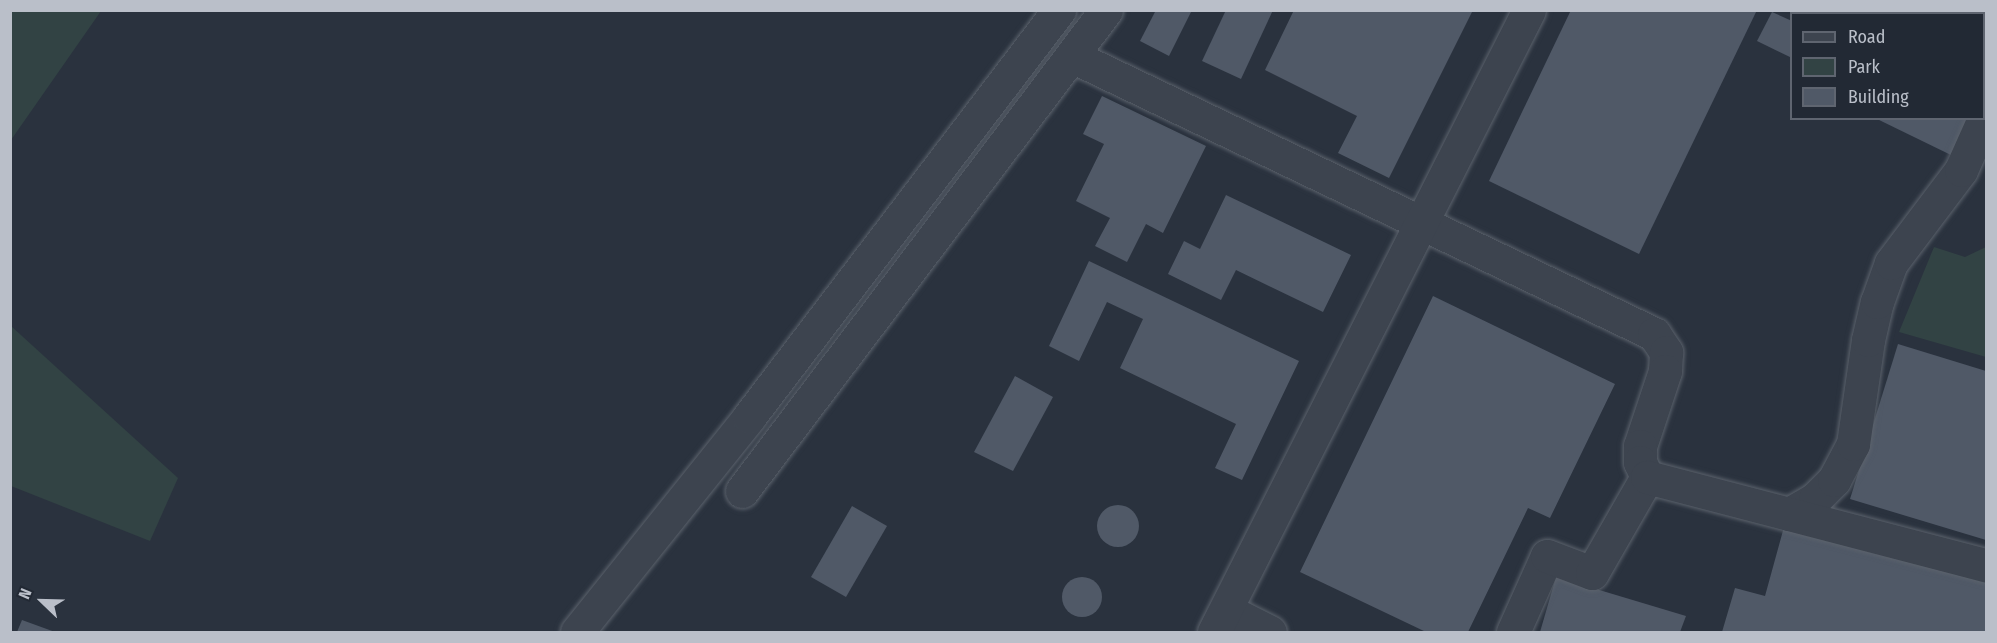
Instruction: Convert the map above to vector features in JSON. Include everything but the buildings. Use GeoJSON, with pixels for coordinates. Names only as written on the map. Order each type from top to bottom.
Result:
{"type":"FeatureCollection","features":[{"type":"Feature","properties":{"kind":"lane"},"geometry":{"type":"LineString","coordinates":[[577,633],[749,417],[970,130],[1059,10]]}},
{"type":"Feature","properties":{"kind":"lane"},"geometry":{"type":"LineString","coordinates":[[742,491],[1106,10]]}},
{"type":"Feature","properties":{"kind":"lane"},"geometry":{"type":"LineString","coordinates":[[1270,633],[1220,621],[1529,10]]}},
{"type":"Feature","properties":{"kind":"lane"},"geometry":{"type":"LineString","coordinates":[[1072,56],[1654,334],[1666,352],[1665,371],[1640,446],[1640,462],[1647,477]]}},
{"type":"Feature","properties":{"kind":"lane"},"geometry":{"type":"LineString","coordinates":[[1789,514],[1815,499],[1834,480],[1853,444],[1868,340],[1877,302],[1892,263],[1961,170],[1983,120]]}},
{"type":"Feature","properties":{"kind":"lane"},"geometry":{"type":"LineString","coordinates":[[970,130],[1001,149]]}},
{"type":"Feature","properties":{"kind":"lane"},"geometry":{"type":"LineString","coordinates":[[1647,477],[1986,565]]}},
{"type":"Feature","properties":{"kind":"lane"},"geometry":{"type":"LineString","coordinates":[[1513,633],[1547,556],[1592,573],[1647,477]]}},
{"type":"Feature","properties":{"kind":"green space"},"geometry":{"type":"Polygon","coordinates":[[[10,11],[101,11],[11,140],[10,11]]]}},
{"type":"Feature","properties":{"kind":"green space"},"geometry":{"type":"Polygon","coordinates":[[[1934,247],[1965,257],[1986,247],[1986,357],[1899,332],[1934,247]]]}},
{"type":"Feature","properties":{"kind":"green space"},"geometry":{"type":"Polygon","coordinates":[[[11,326],[178,478],[150,541],[11,486],[11,326]]]}}]}
